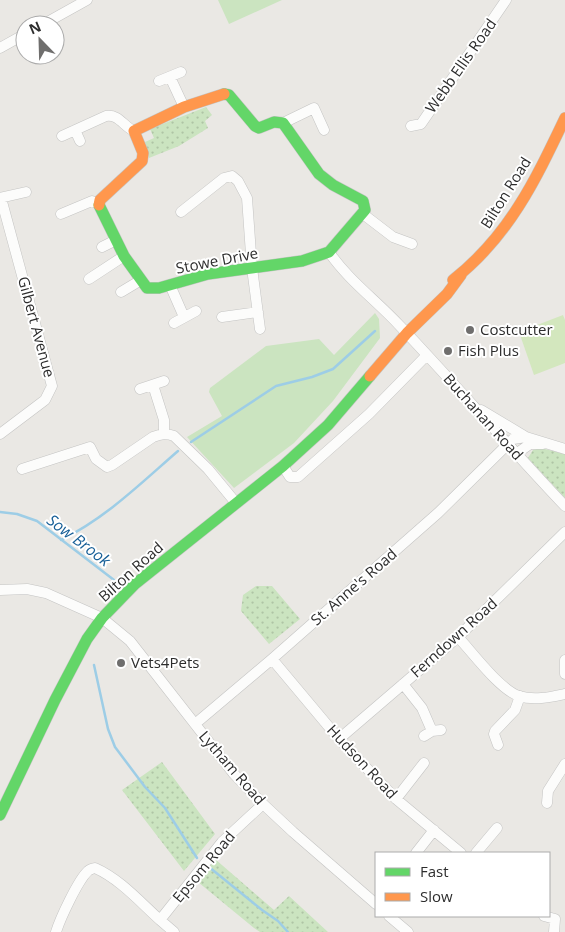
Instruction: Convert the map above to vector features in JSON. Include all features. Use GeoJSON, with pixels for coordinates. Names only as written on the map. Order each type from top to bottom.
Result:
{"type":"FeatureCollection","features":[{"type":"Feature","properties":{"kind":"main road"},"geometry":{"type":"LineString","coordinates":[[141,280],[124,256],[99,204],[100,200],[104,194],[142,160],[143,153],[134,131],[184,108],[224,94],[230,94],[255,126],[259,128],[275,122],[283,124],[322,176],[363,201],[365,210],[363,214],[329,252]]}},
{"type":"Feature","properties":{"kind":"main road","name":"Bilton Road"},"geometry":{"type":"LineString","coordinates":[[404,330],[438,290],[461,275],[484,254],[532,185],[565,118]]}},
{"type":"Feature","properties":{"kind":"main road","name":"Stowe Drive"},"geometry":{"type":"LineString","coordinates":[[141,280],[150,290],[208,274],[302,261],[329,252]]}},
{"type":"Feature","properties":{"kind":"main road","name":"Bilton Road"},"geometry":{"type":"LineString","coordinates":[[0,815],[55,700],[87,639],[102,618],[135,584],[282,466],[328,425],[382,350],[447,294],[461,275]]}},
{"type":"Feature","properties":{"kind":"street"},"geometry":{"type":"LineString","coordinates":[[60,15],[87,0]]}},
{"type":"Feature","properties":{"kind":"street","name":"Webb Ellis Road"},"geometry":{"type":"LineString","coordinates":[[411,126],[420,124],[506,0]]}},
{"type":"Feature","properties":{"kind":"street"},"geometry":{"type":"LineString","coordinates":[[0,48],[15,40]]}},
{"type":"Feature","properties":{"kind":"street"},"geometry":{"type":"LineString","coordinates":[[159,81],[182,72]]}},
{"type":"Feature","properties":{"kind":"street"},"geometry":{"type":"LineString","coordinates":[[170,78],[184,108]]}},
{"type":"Feature","properties":{"kind":"street"},"geometry":{"type":"LineString","coordinates":[[283,124],[314,108],[324,130]]}},
{"type":"Feature","properties":{"kind":"street"},"geometry":{"type":"LineString","coordinates":[[62,136],[112,115],[117,116],[128,128],[134,131]]}},
{"type":"Feature","properties":{"kind":"street"},"geometry":{"type":"LineString","coordinates":[[75,130],[80,141]]}},
{"type":"Feature","properties":{"kind":"street"},"geometry":{"type":"LineString","coordinates":[[181,212],[200,203],[224,178],[232,176],[238,181],[247,198],[252,268],[260,329]]}},
{"type":"Feature","properties":{"kind":"street","name":"Gilbert Avenue"},"geometry":{"type":"LineString","coordinates":[[0,434],[45,400],[52,386],[0,198],[26,192]]}},
{"type":"Feature","properties":{"kind":"street"},"geometry":{"type":"LineString","coordinates":[[60,214],[92,201],[99,204]]}},
{"type":"Feature","properties":{"kind":"street"},"geometry":{"type":"LineString","coordinates":[[363,214],[393,237],[412,244]]}},
{"type":"Feature","properties":{"kind":"street"},"geometry":{"type":"LineString","coordinates":[[102,247],[116,240]]}},
{"type":"Feature","properties":{"kind":"street","name":"Buchanan Road"},"geometry":{"type":"LineString","coordinates":[[329,252],[337,264],[404,330],[506,444],[565,506]]}},
{"type":"Feature","properties":{"kind":"street"},"geometry":{"type":"LineString","coordinates":[[90,279],[124,256]]}},
{"type":"Feature","properties":{"kind":"street"},"geometry":{"type":"LineString","coordinates":[[121,292],[141,280]]}},
{"type":"Feature","properties":{"kind":"street"},"geometry":{"type":"LineString","coordinates":[[170,285],[184,317]]}},
{"type":"Feature","properties":{"kind":"street"},"geometry":{"type":"LineString","coordinates":[[174,323],[196,311]]}},
{"type":"Feature","properties":{"kind":"street"},"geometry":{"type":"LineString","coordinates":[[222,317],[258,312]]}},
{"type":"Feature","properties":{"kind":"street"},"geometry":{"type":"LineString","coordinates":[[282,466],[290,477],[298,477],[369,414],[427,355]]}},
{"type":"Feature","properties":{"kind":"street"},"geometry":{"type":"LineString","coordinates":[[140,389],[164,381]]}},
{"type":"Feature","properties":{"kind":"street"},"geometry":{"type":"LineString","coordinates":[[153,385],[164,420],[164,434]]}},
{"type":"Feature","properties":{"kind":"street"},"geometry":{"type":"LineString","coordinates":[[472,404],[526,437],[565,449]]}},
{"type":"Feature","properties":{"kind":"street"},"geometry":{"type":"LineString","coordinates":[[22,469],[90,447],[96,459],[107,467],[153,437],[164,434],[174,436],[208,469],[236,503]]}},
{"type":"Feature","properties":{"kind":"street"},"geometry":{"type":"LineString","coordinates":[[506,444],[518,437],[526,437]]}},
{"type":"Feature","properties":{"kind":"street","name":"St. Anne's Road"},"geometry":{"type":"LineString","coordinates":[[195,724],[438,513],[506,444]]}},
{"type":"Feature","properties":{"kind":"street"},"geometry":{"type":"LineString","coordinates":[[516,454],[530,444],[546,444]]}},
{"type":"Feature","properties":{"kind":"street","name":"Ferndown Road"},"geometry":{"type":"LineString","coordinates":[[339,739],[458,637],[565,532]]}},
{"type":"Feature","properties":{"kind":"street","name":"Lytham Road"},"geometry":{"type":"LineString","coordinates":[[0,590],[28,589],[46,593],[102,618],[130,640],[234,774],[263,804],[375,903]]}},
{"type":"Feature","properties":{"kind":"street"},"geometry":{"type":"LineString","coordinates":[[458,637],[498,681],[520,696],[549,697],[565,694]]}},
{"type":"Feature","properties":{"kind":"street","name":"Hudson Road"},"geometry":{"type":"LineString","coordinates":[[272,659],[339,739],[396,799],[461,852]]}},
{"type":"Feature","properties":{"kind":"street"},"geometry":{"type":"LineString","coordinates":[[565,660],[565,674]]}},
{"type":"Feature","properties":{"kind":"street"},"geometry":{"type":"LineString","coordinates":[[403,684],[422,708],[432,732]]}},
{"type":"Feature","properties":{"kind":"street"},"geometry":{"type":"LineString","coordinates":[[498,745],[490,734],[511,717],[520,696]]}},
{"type":"Feature","properties":{"kind":"street"},"geometry":{"type":"LineString","coordinates":[[396,799],[426,761]]}},
{"type":"Feature","properties":{"kind":"street"},"geometry":{"type":"LineString","coordinates":[[547,803],[548,792],[565,764]]}},
{"type":"Feature","properties":{"kind":"street"},"geometry":{"type":"LineString","coordinates":[[537,790],[548,792]]}},
{"type":"Feature","properties":{"kind":"street","name":"Epsom Road"},"geometry":{"type":"LineString","coordinates":[[160,920],[217,847],[263,804]]}},
{"type":"Feature","properties":{"kind":"street"},"geometry":{"type":"LineString","coordinates":[[477,852],[497,828]]}},
{"type":"Feature","properties":{"kind":"street"},"geometry":{"type":"LineString","coordinates":[[417,852],[434,830]]}},
{"type":"Feature","properties":{"kind":"street"},"geometry":{"type":"LineString","coordinates":[[56,932],[60,919],[80,884],[88,871],[95,868],[102,871],[124,888],[174,932]]}},
{"type":"Feature","properties":{"kind":"street"},"geometry":{"type":"LineString","coordinates":[[390,917],[408,932]]}},
{"type":"Feature","properties":{"kind":"street"},"geometry":{"type":"LineString","coordinates":[[554,932],[560,920]]}},
{"type":"Feature","properties":{"kind":"green space"},"geometry":{"type":"Polygon","coordinates":[[[218,0],[282,0],[229,24],[218,0]]]}},
{"type":"Feature","properties":{"kind":"green space"},"geometry":{"type":"Polygon","coordinates":[[[206,107],[212,115],[205,121],[208,128],[179,146],[149,158],[145,142],[154,138],[150,129],[206,107]]]}},
{"type":"Feature","properties":{"kind":"green space"},"geometry":{"type":"Polygon","coordinates":[[[375,313],[379,319],[380,338],[333,401],[294,443],[234,488],[187,437],[222,416],[209,392],[210,388],[266,346],[319,339],[334,355],[375,313]]]}},
{"type":"Feature","properties":{"kind":"green space"},"geometry":{"type":"Polygon","coordinates":[[[563,315],[565,320],[565,363],[534,375],[519,332],[563,315]]]}},
{"type":"Feature","properties":{"kind":"green space"},"geometry":{"type":"Polygon","coordinates":[[[541,448],[565,454],[565,498],[528,458],[533,450],[541,448]]]}},
{"type":"Feature","properties":{"kind":"green space"},"geometry":{"type":"Polygon","coordinates":[[[256,586],[272,586],[300,619],[269,644],[241,611],[243,595],[256,586]]]}},
{"type":"Feature","properties":{"kind":"green space"},"geometry":{"type":"Polygon","coordinates":[[[162,762],[215,834],[184,871],[122,790],[162,762]]]}},
{"type":"Feature","properties":{"kind":"green space"},"geometry":{"type":"Polygon","coordinates":[[[215,859],[274,910],[289,896],[328,932],[260,932],[198,882],[215,859]]]}},
{"type":"Feature","properties":{"kind":"waterway"},"geometry":{"type":"LineString","coordinates":[[191,442],[276,386],[312,377],[333,369],[375,331]]}},
{"type":"Feature","properties":{"kind":"waterway"},"geometry":{"type":"LineString","coordinates":[[61,540],[108,511],[178,451]]}},
{"type":"Feature","properties":{"kind":"waterway","name":"Sow Brook"},"geometry":{"type":"LineString","coordinates":[[0,512],[17,514],[37,521],[114,580]]}},
{"type":"Feature","properties":{"kind":"waterway"},"geometry":{"type":"LineString","coordinates":[[94,665],[108,729],[115,747],[145,787],[165,808],[197,858]]}},
{"type":"Feature","properties":{"kind":"waterway"},"geometry":{"type":"LineString","coordinates":[[209,867],[278,921],[288,932]]}},
{"type":"Feature","properties":{"kind":"traffic: fast"},"geometry":{"type":"LineString","coordinates":[[99,205],[124,256],[147,288],[159,288],[208,274],[302,261],[329,252],[365,210],[363,201],[333,185],[319,174],[283,123],[274,122],[259,128],[255,126],[229,95],[224,94]]}},
{"type":"Feature","properties":{"kind":"traffic: fast"},"geometry":{"type":"LineString","coordinates":[[0,815],[55,700],[87,639],[102,618],[135,584],[283,466],[328,425],[370,376]]}},
{"type":"Feature","properties":{"kind":"traffic: slow"},"geometry":{"type":"LineString","coordinates":[[99,205],[100,200],[142,161],[143,153],[134,131],[184,107],[224,94]]}},
{"type":"Feature","properties":{"kind":"traffic: slow"},"geometry":{"type":"LineString","coordinates":[[453,280],[490,245],[519,206],[543,164],[565,118]]}},
{"type":"Feature","properties":{"kind":"traffic: slow"},"geometry":{"type":"LineString","coordinates":[[370,376],[407,333],[447,294],[461,275]]}},
{"type":"Feature","properties":{"kind":"place","name":"Costcutter"},"geometry":{"type":"Point","coordinates":[470,330]}},
{"type":"Feature","properties":{"kind":"place","name":"Fish Plus"},"geometry":{"type":"Point","coordinates":[448,351]}},
{"type":"Feature","properties":{"kind":"place","name":"Vets4Pets"},"geometry":{"type":"Point","coordinates":[121,663]}}]}
